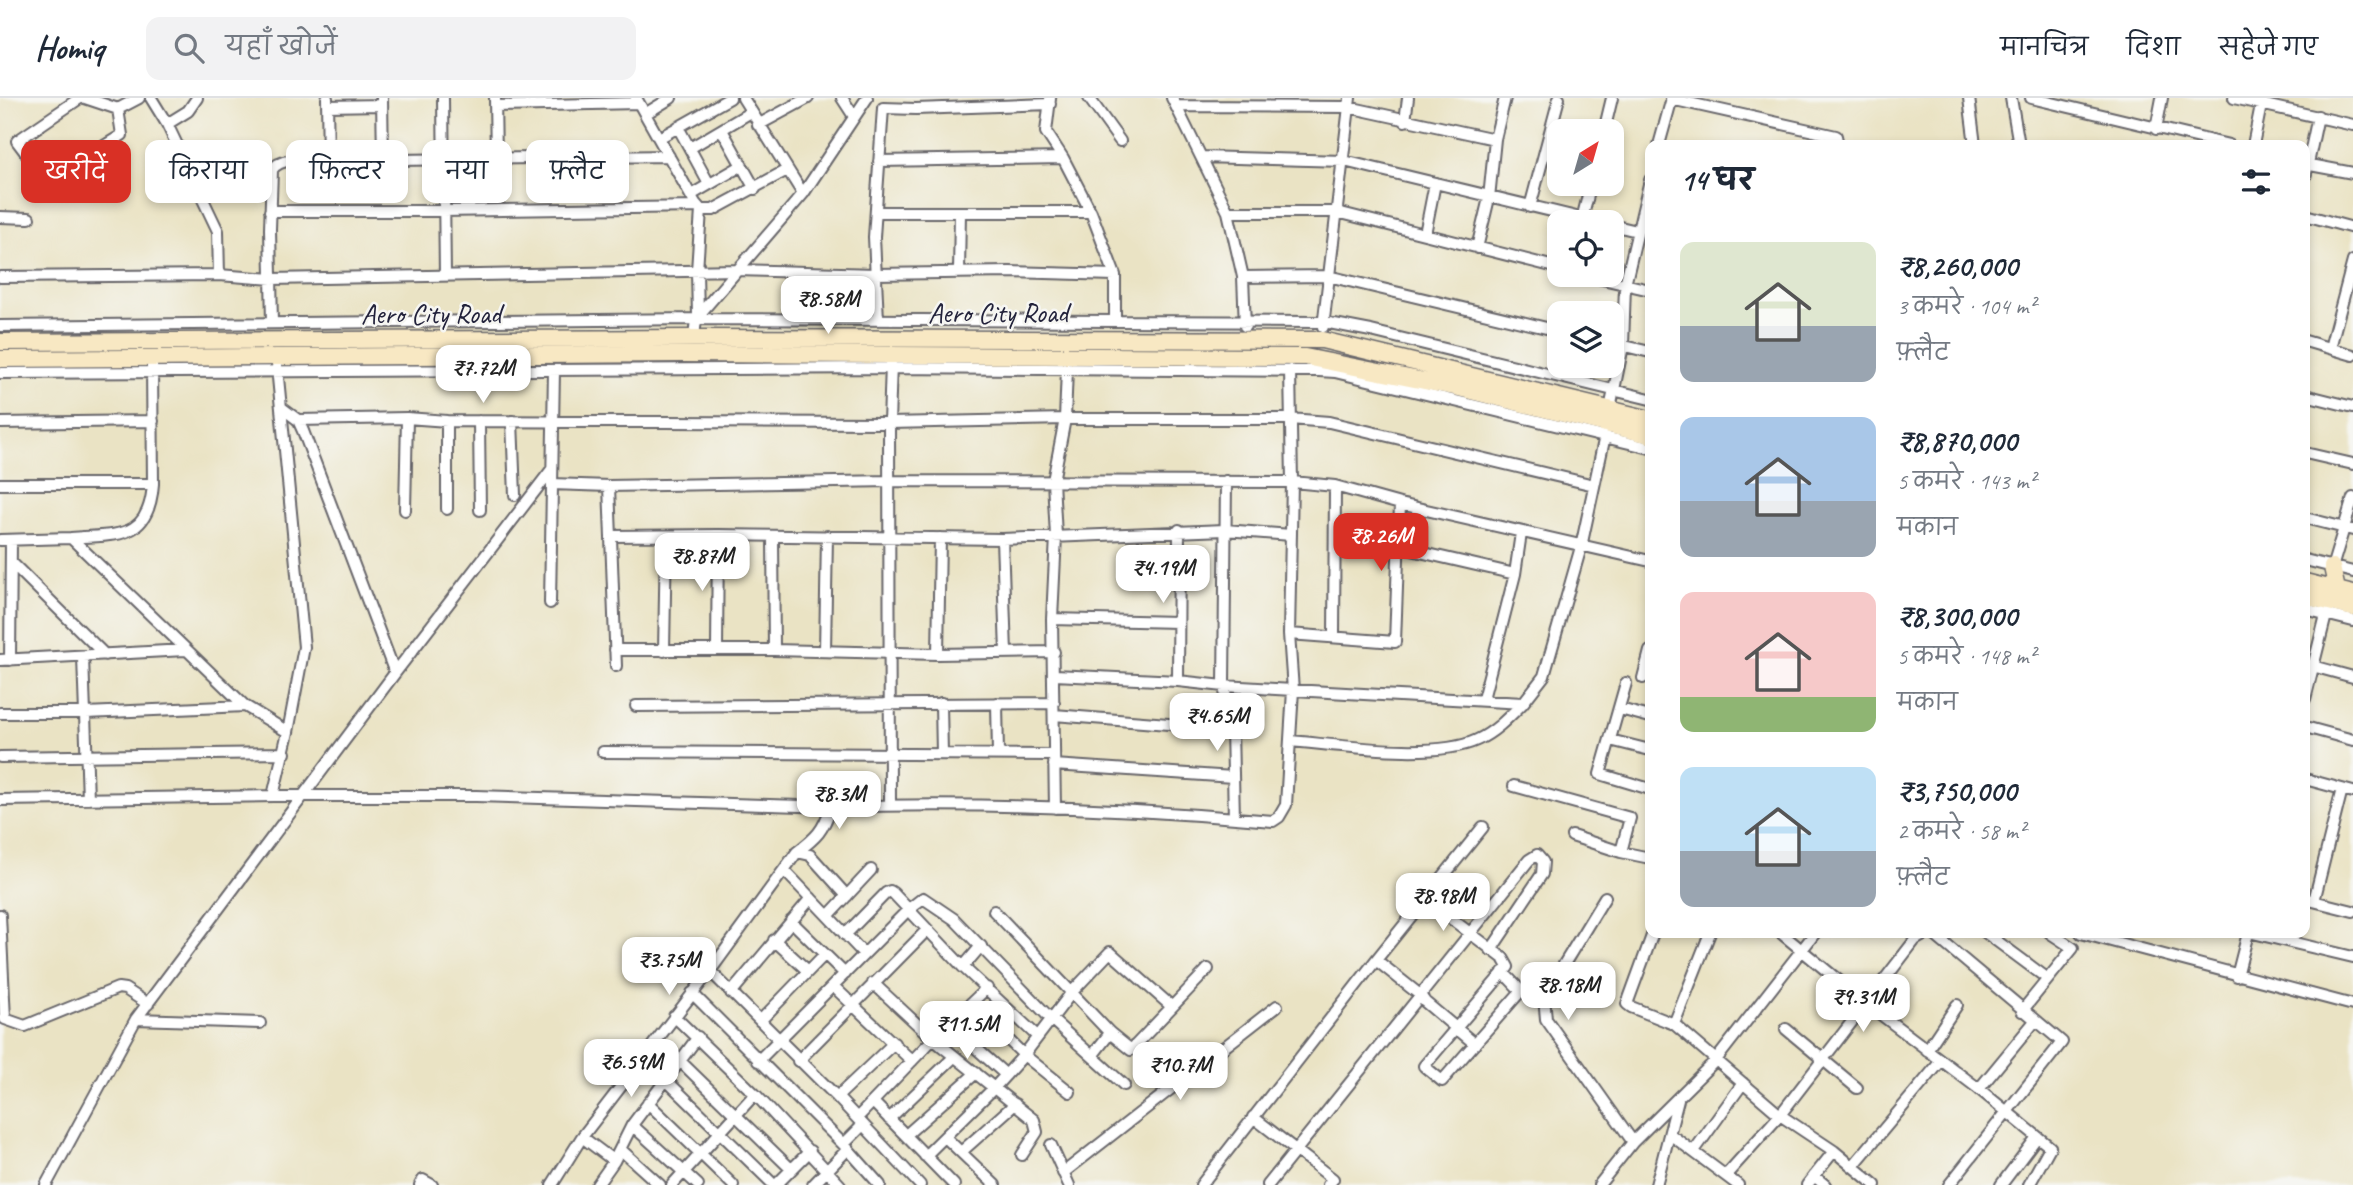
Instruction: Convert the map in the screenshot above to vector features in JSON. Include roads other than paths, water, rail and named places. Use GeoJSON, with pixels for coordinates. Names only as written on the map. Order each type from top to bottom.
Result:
{"type":"FeatureCollection","features":[{"type":"Feature","properties":{"kind":"street"},"geometry":{"type":"LineString","coordinates":[[80,98],[17,141],[47,181],[122,135],[118,108]]}},
{"type":"Feature","properties":{"kind":"street"},"geometry":{"type":"LineString","coordinates":[[85,98],[118,108],[139,98]]}},
{"type":"Feature","properties":{"kind":"street"},"geometry":{"type":"LineString","coordinates":[[151,98],[167,124],[218,236],[219,275]]}},
{"type":"Feature","properties":{"kind":"street"},"geometry":{"type":"LineString","coordinates":[[167,124],[188,111],[197,98]]}},
{"type":"Feature","properties":{"kind":"street"},"geometry":{"type":"LineString","coordinates":[[443,98],[443,140]]}},
{"type":"Feature","properties":{"kind":"street"},"geometry":{"type":"LineString","coordinates":[[703,98],[710,111]]}},
{"type":"Feature","properties":{"kind":"street"},"geometry":{"type":"LineString","coordinates":[[659,138],[730,98]]}},
{"type":"Feature","properties":{"kind":"street"},"geometry":{"type":"LineString","coordinates":[[758,124],[808,98]]}},
{"type":"Feature","properties":{"kind":"street"},"geometry":{"type":"LineString","coordinates":[[842,98],[853,115]]}},
{"type":"Feature","properties":{"kind":"street"},"geometry":{"type":"LineString","coordinates":[[697,317],[803,194],[853,115],[867,98]]}},
{"type":"Feature","properties":{"kind":"street"},"geometry":{"type":"LineString","coordinates":[[904,98],[916,109]]}},
{"type":"Feature","properties":{"kind":"street"},"geometry":{"type":"LineString","coordinates":[[937,108],[946,98]]}},
{"type":"Feature","properties":{"kind":"street"},"geometry":{"type":"LineString","coordinates":[[1089,98],[1120,141]]}},
{"type":"Feature","properties":{"kind":"street"},"geometry":{"type":"LineString","coordinates":[[1405,121],[1408,98]]}},
{"type":"Feature","properties":{"kind":"street"},"geometry":{"type":"LineString","coordinates":[[1477,248],[1489,198],[1495,139],[1505,98]]}},
{"type":"Feature","properties":{"kind":"street"},"geometry":{"type":"LineString","coordinates":[[1531,207],[1559,98]]}},
{"type":"Feature","properties":{"kind":"street"},"geometry":{"type":"LineString","coordinates":[[1607,119],[1612,98]]}},
{"type":"Feature","properties":{"kind":"street"},"geometry":{"type":"LineString","coordinates":[[1969,98],[1974,140]]}},
{"type":"Feature","properties":{"kind":"street"},"geometry":{"type":"LineString","coordinates":[[2011,98],[2019,140]]}},
{"type":"Feature","properties":{"kind":"street"},"geometry":{"type":"LineString","coordinates":[[2031,98],[2077,104],[2192,140]]}},
{"type":"Feature","properties":{"kind":"street"},"geometry":{"type":"LineString","coordinates":[[2156,129],[2162,98]]}},
{"type":"Feature","properties":{"kind":"street"},"geometry":{"type":"LineString","coordinates":[[2234,98],[2262,101],[2353,125]]}},
{"type":"Feature","properties":{"kind":"street"},"geometry":{"type":"LineString","coordinates":[[1660,140],[1672,99],[1836,136],[1837,140]]}},
{"type":"Feature","properties":{"kind":"street"},"geometry":{"type":"LineString","coordinates":[[496,140],[495,102],[637,100],[700,209],[695,338]]}},
{"type":"Feature","properties":{"kind":"street"},"geometry":{"type":"LineString","coordinates":[[645,114],[664,100]]}},
{"type":"Feature","properties":{"kind":"street"},"geometry":{"type":"LineString","coordinates":[[877,320],[874,237],[883,108],[916,109],[1050,101],[1046,132],[1091,212],[1115,275],[1115,321]]}},
{"type":"Feature","properties":{"kind":"street"},"geometry":{"type":"LineString","coordinates":[[2254,140],[2262,101]]}},
{"type":"Feature","properties":{"kind":"street"},"geometry":{"type":"LineString","coordinates":[[328,140],[327,102],[382,102],[383,140]]}},
{"type":"Feature","properties":{"kind":"street"},"geometry":{"type":"LineString","coordinates":[[1245,340],[1242,277],[1228,212],[1174,102],[1349,103],[1405,121],[1495,139]]}},
{"type":"Feature","properties":{"kind":"street"},"geometry":{"type":"LineString","coordinates":[[690,148],[722,130],[749,103],[758,124],[803,194]]}},
{"type":"Feature","properties":{"kind":"street"},"geometry":{"type":"LineString","coordinates":[[1322,340],[1349,103]]}},
{"type":"Feature","properties":{"kind":"street"},"geometry":{"type":"LineString","coordinates":[[2310,151],[2318,116]]}},
{"type":"Feature","properties":{"kind":"street"},"geometry":{"type":"LineString","coordinates":[[678,127],[709,184]]}},
{"type":"Feature","properties":{"kind":"street"},"geometry":{"type":"LineString","coordinates":[[722,130],[755,188]]}},
{"type":"Feature","properties":{"kind":"street"},"geometry":{"type":"LineString","coordinates":[[512,158],[669,156]]}},
{"type":"Feature","properties":{"kind":"street"},"geometry":{"type":"LineString","coordinates":[[1202,157],[1344,161],[1547,211]]}},
{"type":"Feature","properties":{"kind":"street"},"geometry":{"type":"LineString","coordinates":[[879,161],[1063,158]]}},
{"type":"Feature","properties":{"kind":"street"},"geometry":{"type":"LineString","coordinates":[[272,323],[271,175],[275,165],[286,161]]}},
{"type":"Feature","properties":{"kind":"street"},"geometry":{"type":"LineString","coordinates":[[2310,165],[2353,173]]}},
{"type":"Feature","properties":{"kind":"street"},"geometry":{"type":"LineString","coordinates":[[691,195],[741,166]]}},
{"type":"Feature","properties":{"kind":"street"},"geometry":{"type":"LineString","coordinates":[[270,211],[713,210],[787,170]]}},
{"type":"Feature","properties":{"kind":"street"},"geometry":{"type":"LineString","coordinates":[[1425,234],[1435,183]]}},
{"type":"Feature","properties":{"kind":"street"},"geometry":{"type":"LineString","coordinates":[[1623,301],[1645,202]]}},
{"type":"Feature","properties":{"kind":"street"},"geometry":{"type":"LineString","coordinates":[[443,203],[445,276]]}},
{"type":"Feature","properties":{"kind":"street"},"geometry":{"type":"LineString","coordinates":[[876,212],[1091,212]]}},
{"type":"Feature","properties":{"kind":"street"},"geometry":{"type":"LineString","coordinates":[[959,273],[960,212]]}},
{"type":"Feature","properties":{"kind":"street"},"geometry":{"type":"LineString","coordinates":[[1228,212],[1337,212],[1547,265]]}},
{"type":"Feature","properties":{"kind":"street"},"geometry":{"type":"LineString","coordinates":[[2310,216],[2353,228]]}},
{"type":"Feature","properties":{"kind":"street"},"geometry":{"type":"LineString","coordinates":[[0,218],[29,218]]}},
{"type":"Feature","properties":{"kind":"street"},"geometry":{"type":"LineString","coordinates":[[1624,228],[1637,231]]}},
{"type":"Feature","properties":{"kind":"street"},"geometry":{"type":"LineString","coordinates":[[2330,348],[2353,261]]}},
{"type":"Feature","properties":{"kind":"street"},"geometry":{"type":"LineString","coordinates":[[0,277],[219,275],[272,279],[737,270],[876,274],[1115,275]]}},
{"type":"Feature","properties":{"kind":"street"},"geometry":{"type":"LineString","coordinates":[[1242,277],[1328,276],[1547,328]]}},
{"type":"Feature","properties":{"kind":"street"},"geometry":{"type":"LineString","coordinates":[[1625,285],[1645,289]]}},
{"type":"Feature","properties":{"kind":"street"},"geometry":{"type":"LineString","coordinates":[[0,326],[697,317],[1324,322],[1645,398]]}},
{"type":"Feature","properties":{"kind":"street","name":"Aero City Road"},"geometry":{"type":"LineString","coordinates":[[0,342],[695,338],[1068,355],[1305,357],[1459,388],[1607,423],[1645,419]]}},
{"type":"Feature","properties":{"kind":"street","name":"Aero City Road"},"geometry":{"type":"LineString","coordinates":[[0,359],[152,365],[892,361],[1068,355],[1245,340],[1322,340],[1645,434]]}},
{"type":"Feature","properties":{"kind":"street"},"geometry":{"type":"LineString","coordinates":[[2310,342],[2353,355]]}},
{"type":"Feature","properties":{"kind":"street"},"geometry":{"type":"LineString","coordinates":[[1624,346],[1645,351]]}},
{"type":"Feature","properties":{"kind":"street"},"geometry":{"type":"LineString","coordinates":[[1055,808],[1055,675],[1052,620],[1056,536],[1053,481],[1065,419],[1068,355],[1335,372],[1607,423],[1645,446]]}},
{"type":"Feature","properties":{"kind":"street"},"geometry":{"type":"LineString","coordinates":[[273,796],[285,753],[304,647],[276,364],[554,370],[892,361],[889,423],[890,805]]}},
{"type":"Feature","properties":{"kind":"street"},"geometry":{"type":"LineString","coordinates":[[0,373],[152,365],[153,485],[151,504],[145,518],[136,527],[120,534],[6,540],[11,562],[5,660],[185,650]]}},
{"type":"Feature","properties":{"kind":"street"},"geometry":{"type":"LineString","coordinates":[[550,603],[554,370]]}},
{"type":"Feature","properties":{"kind":"street"},"geometry":{"type":"LineString","coordinates":[[0,800],[476,796],[831,807],[890,805],[1055,808],[1273,821],[1279,817],[1286,805],[1293,690],[1289,634],[1292,482],[1290,370]]}},
{"type":"Feature","properties":{"kind":"street"},"geometry":{"type":"LineString","coordinates":[[1290,741],[1420,750],[1453,748],[1478,740],[1523,703],[1544,676],[1581,547],[1615,378]]}},
{"type":"Feature","properties":{"kind":"street"},"geometry":{"type":"LineString","coordinates":[[2310,396],[2353,407]]}},
{"type":"Feature","properties":{"kind":"street"},"geometry":{"type":"LineString","coordinates":[[282,408],[298,420],[395,673]]}},
{"type":"Feature","properties":{"kind":"street"},"geometry":{"type":"LineString","coordinates":[[298,420],[407,418],[447,421],[889,423],[1065,419],[1290,419],[1329,422],[1594,485]]}},
{"type":"Feature","properties":{"kind":"street"},"geometry":{"type":"LineString","coordinates":[[405,510],[407,418]]}},
{"type":"Feature","properties":{"kind":"street"},"geometry":{"type":"LineString","coordinates":[[0,422],[153,421]]}},
{"type":"Feature","properties":{"kind":"street"},"geometry":{"type":"LineString","coordinates":[[447,421],[447,509]]}},
{"type":"Feature","properties":{"kind":"street"},"geometry":{"type":"LineString","coordinates":[[479,421],[480,510]]}},
{"type":"Feature","properties":{"kind":"street"},"geometry":{"type":"LineString","coordinates":[[512,421],[515,495]]}},
{"type":"Feature","properties":{"kind":"street"},"geometry":{"type":"LineString","coordinates":[[2310,454],[2353,464]]}},
{"type":"Feature","properties":{"kind":"street"},"geometry":{"type":"LineString","coordinates":[[46,1185],[136,1019],[395,673],[552,469]]}},
{"type":"Feature","properties":{"kind":"street"},"geometry":{"type":"LineString","coordinates":[[552,484],[609,486],[890,481],[1292,482],[1335,486],[1399,504],[1645,560]]}},
{"type":"Feature","properties":{"kind":"street"},"geometry":{"type":"LineString","coordinates":[[1226,481],[1224,686],[1232,729],[1234,818]]}},
{"type":"Feature","properties":{"kind":"street"},"geometry":{"type":"LineString","coordinates":[[0,484],[153,485]]}},
{"type":"Feature","properties":{"kind":"street"},"geometry":{"type":"LineString","coordinates":[[609,486],[616,666]]}},
{"type":"Feature","properties":{"kind":"street"},"geometry":{"type":"LineString","coordinates":[[1334,637],[1335,486]]}},
{"type":"Feature","properties":{"kind":"street"},"geometry":{"type":"LineString","coordinates":[[2310,662],[2334,598],[2332,567],[2348,528],[2353,498]]}},
{"type":"Feature","properties":{"kind":"street"},"geometry":{"type":"LineString","coordinates":[[1289,634],[1395,642],[1399,504]]}},
{"type":"Feature","properties":{"kind":"street"},"geometry":{"type":"LineString","coordinates":[[2310,519],[2348,528]]}},
{"type":"Feature","properties":{"kind":"street"},"geometry":{"type":"LineString","coordinates":[[1178,681],[1179,530]]}},
{"type":"Feature","properties":{"kind":"street"},"geometry":{"type":"LineString","coordinates":[[612,536],[1002,538],[1225,530],[1291,536]]}},
{"type":"Feature","properties":{"kind":"street"},"geometry":{"type":"LineString","coordinates":[[1483,699],[1515,574],[1521,533]]}},
{"type":"Feature","properties":{"kind":"street"},"geometry":{"type":"LineString","coordinates":[[717,650],[718,535]]}},
{"type":"Feature","properties":{"kind":"street"},"geometry":{"type":"LineString","coordinates":[[664,651],[666,536]]}},
{"type":"Feature","properties":{"kind":"street"},"geometry":{"type":"LineString","coordinates":[[825,651],[827,536]]}},
{"type":"Feature","properties":{"kind":"street"},"geometry":{"type":"LineString","coordinates":[[773,537],[774,650]]}},
{"type":"Feature","properties":{"kind":"street"},"geometry":{"type":"LineString","coordinates":[[71,538],[245,706],[288,732]]}},
{"type":"Feature","properties":{"kind":"street"},"geometry":{"type":"LineString","coordinates":[[938,654],[940,538]]}},
{"type":"Feature","properties":{"kind":"street"},"geometry":{"type":"LineString","coordinates":[[1002,538],[1006,653]]}},
{"type":"Feature","properties":{"kind":"street"},"geometry":{"type":"LineString","coordinates":[[1398,547],[1515,574]]}},
{"type":"Feature","properties":{"kind":"street"},"geometry":{"type":"LineString","coordinates":[[11,562],[105,655]]}},
{"type":"Feature","properties":{"kind":"street"},"geometry":{"type":"LineString","coordinates":[[2310,562],[2353,572]]}},
{"type":"Feature","properties":{"kind":"street"},"geometry":{"type":"LineString","coordinates":[[2310,585],[2353,608]]}},
{"type":"Feature","properties":{"kind":"street"},"geometry":{"type":"LineString","coordinates":[[2310,596],[2334,598],[2353,621]]}},
{"type":"Feature","properties":{"kind":"street"},"geometry":{"type":"LineString","coordinates":[[2310,607],[2334,598]]}},
{"type":"Feature","properties":{"kind":"street"},"geometry":{"type":"LineString","coordinates":[[1052,620],[1178,622]]}},
{"type":"Feature","properties":{"kind":"street"},"geometry":{"type":"LineString","coordinates":[[615,650],[938,654],[1054,652]]}},
{"type":"Feature","properties":{"kind":"street"},"geometry":{"type":"LineString","coordinates":[[83,657],[89,799]]}},
{"type":"Feature","properties":{"kind":"street"},"geometry":{"type":"LineString","coordinates":[[2310,665],[2353,677]]}},
{"type":"Feature","properties":{"kind":"street"},"geometry":{"type":"LineString","coordinates":[[1643,678],[1645,670]]}},
{"type":"Feature","properties":{"kind":"street"},"geometry":{"type":"LineString","coordinates":[[1055,675],[1523,703]]}},
{"type":"Feature","properties":{"kind":"street"},"geometry":{"type":"LineString","coordinates":[[1626,683],[1600,774],[1645,788]]}},
{"type":"Feature","properties":{"kind":"street"},"geometry":{"type":"LineString","coordinates":[[940,703],[942,754]]}},
{"type":"Feature","properties":{"kind":"street"},"geometry":{"type":"LineString","coordinates":[[635,706],[997,703],[1232,729]]}},
{"type":"Feature","properties":{"kind":"street"},"geometry":{"type":"LineString","coordinates":[[997,703],[998,754]]}},
{"type":"Feature","properties":{"kind":"street"},"geometry":{"type":"LineString","coordinates":[[0,713],[86,713],[245,706]]}},
{"type":"Feature","properties":{"kind":"street"},"geometry":{"type":"LineString","coordinates":[[1619,709],[1645,716]]}},
{"type":"Feature","properties":{"kind":"street"},"geometry":{"type":"LineString","coordinates":[[2310,728],[2353,740]]}},
{"type":"Feature","properties":{"kind":"street"},"geometry":{"type":"LineString","coordinates":[[1610,740],[1645,749]]}},
{"type":"Feature","properties":{"kind":"street"},"geometry":{"type":"LineString","coordinates":[[603,752],[998,754],[1233,777]]}},
{"type":"Feature","properties":{"kind":"street"},"geometry":{"type":"LineString","coordinates":[[0,757],[285,753]]}},
{"type":"Feature","properties":{"kind":"street"},"geometry":{"type":"LineString","coordinates":[[2310,780],[2348,791],[2310,900],[2353,911]]}},
{"type":"Feature","properties":{"kind":"street"},"geometry":{"type":"LineString","coordinates":[[1514,786],[1630,818],[1621,852]]}},
{"type":"Feature","properties":{"kind":"street"},"geometry":{"type":"LineString","coordinates":[[552,1185],[582,1137],[710,971],[797,852],[824,828],[831,807]]}},
{"type":"Feature","properties":{"kind":"street"},"geometry":{"type":"LineString","coordinates":[[1201,1185],[1483,827]]}},
{"type":"Feature","properties":{"kind":"street"},"geometry":{"type":"LineString","coordinates":[[1572,836],[1645,857]]}},
{"type":"Feature","properties":{"kind":"street"},"geometry":{"type":"LineString","coordinates":[[797,852],[810,855],[847,896]]}},
{"type":"Feature","properties":{"kind":"street"},"geometry":{"type":"LineString","coordinates":[[1268,1185],[1529,860],[1534,856],[1540,857],[1544,869],[1542,874],[1491,950]]}},
{"type":"Feature","properties":{"kind":"street"},"geometry":{"type":"LineString","coordinates":[[784,870],[864,954]]}},
{"type":"Feature","properties":{"kind":"street"},"geometry":{"type":"LineString","coordinates":[[828,916],[872,870]]}},
{"type":"Feature","properties":{"kind":"street"},"geometry":{"type":"LineString","coordinates":[[845,934],[890,891],[963,967],[1037,1036]]}},
{"type":"Feature","properties":{"kind":"street"},"geometry":{"type":"LineString","coordinates":[[1605,897],[1544,997],[1546,1019],[1633,1142]]}},
{"type":"Feature","properties":{"kind":"street"},"geometry":{"type":"LineString","coordinates":[[731,993],[811,898]]}},
{"type":"Feature","properties":{"kind":"street"},"geometry":{"type":"LineString","coordinates":[[758,1061],[908,909],[923,898],[954,919],[1050,1018],[1124,1085]]}},
{"type":"Feature","properties":{"kind":"street"},"geometry":{"type":"LineString","coordinates":[[1425,899],[1506,961],[1508,967],[1503,972],[1424,1066],[1442,1081],[1521,990],[1503,972]]}},
{"type":"Feature","properties":{"kind":"street"},"geometry":{"type":"LineString","coordinates":[[994,911],[1110,1033],[1131,1050],[1208,970]]}},
{"type":"Feature","properties":{"kind":"street"},"geometry":{"type":"LineString","coordinates":[[0,915],[5,1019],[25,1026],[118,988],[125,989],[148,1003]]}},
{"type":"Feature","properties":{"kind":"street"},"geometry":{"type":"LineString","coordinates":[[791,921],[845,974]]}},
{"type":"Feature","properties":{"kind":"street"},"geometry":{"type":"LineString","coordinates":[[798,1061],[927,930]]}},
{"type":"Feature","properties":{"kind":"street"},"geometry":{"type":"LineString","coordinates":[[1651,938],[1627,1004],[1674,1024],[1780,1115],[1834,1151],[1875,1185]]}},
{"type":"Feature","properties":{"kind":"street"},"geometry":{"type":"LineString","coordinates":[[1674,1024],[1708,938]]}},
{"type":"Feature","properties":{"kind":"street"},"geometry":{"type":"LineString","coordinates":[[1788,938],[1867,1004],[2050,1147],[2029,1185]]}},
{"type":"Feature","properties":{"kind":"street"},"geometry":{"type":"LineString","coordinates":[[1599,1185],[1633,1142],[1716,1060],[1811,938]]}},
{"type":"Feature","properties":{"kind":"street"},"geometry":{"type":"LineString","coordinates":[[1726,1175],[1780,1115],[1915,940],[1919,938]]}},
{"type":"Feature","properties":{"kind":"street"},"geometry":{"type":"LineString","coordinates":[[1936,938],[2062,1042],[1949,1185]]}},
{"type":"Feature","properties":{"kind":"street"},"geometry":{"type":"LineString","coordinates":[[1993,938],[2048,979]]}},
{"type":"Feature","properties":{"kind":"street"},"geometry":{"type":"LineString","coordinates":[[2022,1011],[2073,948],[2065,938]]}},
{"type":"Feature","properties":{"kind":"street"},"geometry":{"type":"LineString","coordinates":[[2099,938],[2353,1005]]}},
{"type":"Feature","properties":{"kind":"street"},"geometry":{"type":"LineString","coordinates":[[2237,976],[2249,938]]}},
{"type":"Feature","properties":{"kind":"street"},"geometry":{"type":"LineString","coordinates":[[2272,938],[2353,957]]}},
{"type":"Feature","properties":{"kind":"street"},"geometry":{"type":"LineString","coordinates":[[774,940],[808,971]]}},
{"type":"Feature","properties":{"kind":"street"},"geometry":{"type":"LineString","coordinates":[[963,967],[981,946]]}},
{"type":"Feature","properties":{"kind":"street"},"geometry":{"type":"LineString","coordinates":[[925,1156],[1006,1075],[1072,992],[1110,953],[1171,1006]]}},
{"type":"Feature","properties":{"kind":"street"},"geometry":{"type":"LineString","coordinates":[[760,1021],[825,954]]}},
{"type":"Feature","properties":{"kind":"street"},"geometry":{"type":"LineString","coordinates":[[1376,960],[1475,1044]]}},
{"type":"Feature","properties":{"kind":"street"},"geometry":{"type":"LineString","coordinates":[[710,971],[837,1097],[920,1185]]}},
{"type":"Feature","properties":{"kind":"street"},"geometry":{"type":"LineString","coordinates":[[873,983],[933,1040],[1030,1116],[1037,1126],[1037,1132],[1022,1155]]}},
{"type":"Feature","properties":{"kind":"street"},"geometry":{"type":"LineString","coordinates":[[833,986],[912,1061]]}},
{"type":"Feature","properties":{"kind":"street"},"geometry":{"type":"LineString","coordinates":[[813,1185],[846,1147],[873,1102],[987,988]]}},
{"type":"Feature","properties":{"kind":"street"},"geometry":{"type":"LineString","coordinates":[[692,993],[846,1147],[880,1185]]}},
{"type":"Feature","properties":{"kind":"street"},"geometry":{"type":"LineString","coordinates":[[971,1004],[1024,1055],[1070,1092]]}},
{"type":"Feature","properties":{"kind":"street"},"geometry":{"type":"LineString","coordinates":[[1927,1050],[1957,1005]]}},
{"type":"Feature","properties":{"kind":"street"},"geometry":{"type":"LineString","coordinates":[[1051,1145],[1064,1181],[1277,1006]]}},
{"type":"Feature","properties":{"kind":"street"},"geometry":{"type":"LineString","coordinates":[[674,1016],[755,1094],[841,1185]]}},
{"type":"Feature","properties":{"kind":"street"},"geometry":{"type":"LineString","coordinates":[[136,1019],[260,1023]]}},
{"type":"Feature","properties":{"kind":"street"},"geometry":{"type":"LineString","coordinates":[[1979,1089],[2035,1021]]}},
{"type":"Feature","properties":{"kind":"street"},"geometry":{"type":"LineString","coordinates":[[949,1024],[1006,1075]]}},
{"type":"Feature","properties":{"kind":"street"},"geometry":{"type":"LineString","coordinates":[[1786,1029],[1857,1088]]}},
{"type":"Feature","properties":{"kind":"street"},"geometry":{"type":"LineString","coordinates":[[1092,1056],[1110,1033]]}},
{"type":"Feature","properties":{"kind":"street"},"geometry":{"type":"LineString","coordinates":[[597,1185],[614,1161],[632,1125],[698,1037]]}},
{"type":"Feature","properties":{"kind":"street"},"geometry":{"type":"LineString","coordinates":[[837,1097],[894,1042]]}},
{"type":"Feature","properties":{"kind":"street"},"geometry":{"type":"LineString","coordinates":[[889,1119],[954,1057]]}},
{"type":"Feature","properties":{"kind":"street"},"geometry":{"type":"LineString","coordinates":[[679,1060],[791,1169]]}},
{"type":"Feature","properties":{"kind":"street"},"geometry":{"type":"LineString","coordinates":[[1853,1166],[1941,1061]]}},
{"type":"Feature","properties":{"kind":"street"},"geometry":{"type":"LineString","coordinates":[[906,1136],[976,1073]]}},
{"type":"Feature","properties":{"kind":"street"},"geometry":{"type":"LineString","coordinates":[[665,1079],[775,1185],[810,1151]]}},
{"type":"Feature","properties":{"kind":"street"},"geometry":{"type":"LineString","coordinates":[[1694,1151],[1743,1083]]}},
{"type":"Feature","properties":{"kind":"street"},"geometry":{"type":"LineString","coordinates":[[672,1185],[755,1094]]}},
{"type":"Feature","properties":{"kind":"street"},"geometry":{"type":"LineString","coordinates":[[1656,1185],[1678,1100]]}},
{"type":"Feature","properties":{"kind":"street"},"geometry":{"type":"LineString","coordinates":[[873,1102],[954,1185]]}},
{"type":"Feature","properties":{"kind":"street"},"geometry":{"type":"LineString","coordinates":[[648,1103],[733,1185]]}},
{"type":"Feature","properties":{"kind":"street"},"geometry":{"type":"LineString","coordinates":[[961,1152],[1015,1104]]}},
{"type":"Feature","properties":{"kind":"street"},"geometry":{"type":"LineString","coordinates":[[1253,1117],[1333,1179],[1328,1185]]}},
{"type":"Feature","properties":{"kind":"street"},"geometry":{"type":"LineString","coordinates":[[632,1125],[698,1185]]}},
{"type":"Feature","properties":{"kind":"street"},"geometry":{"type":"LineString","coordinates":[[1671,1135],[1738,1185]]}},
{"type":"Feature","properties":{"kind":"street"},"geometry":{"type":"LineString","coordinates":[[582,1137],[614,1161]]}},
{"type":"Feature","properties":{"kind":"street"},"geometry":{"type":"LineString","coordinates":[[945,1137],[995,1185]]}},
{"type":"Feature","properties":{"kind":"street"},"geometry":{"type":"LineString","coordinates":[[2001,1185],[2038,1137]]}},
{"type":"Feature","properties":{"kind":"street"},"geometry":{"type":"LineString","coordinates":[[620,1149],[660,1185]]}},
{"type":"Feature","properties":{"kind":"street"},"geometry":{"type":"LineString","coordinates":[[1825,1185],[1811,1180],[1834,1151]]}},
{"type":"Feature","properties":{"kind":"street"},"geometry":{"type":"LineString","coordinates":[[420,1185],[423,1180],[432,1185]]}}]}
